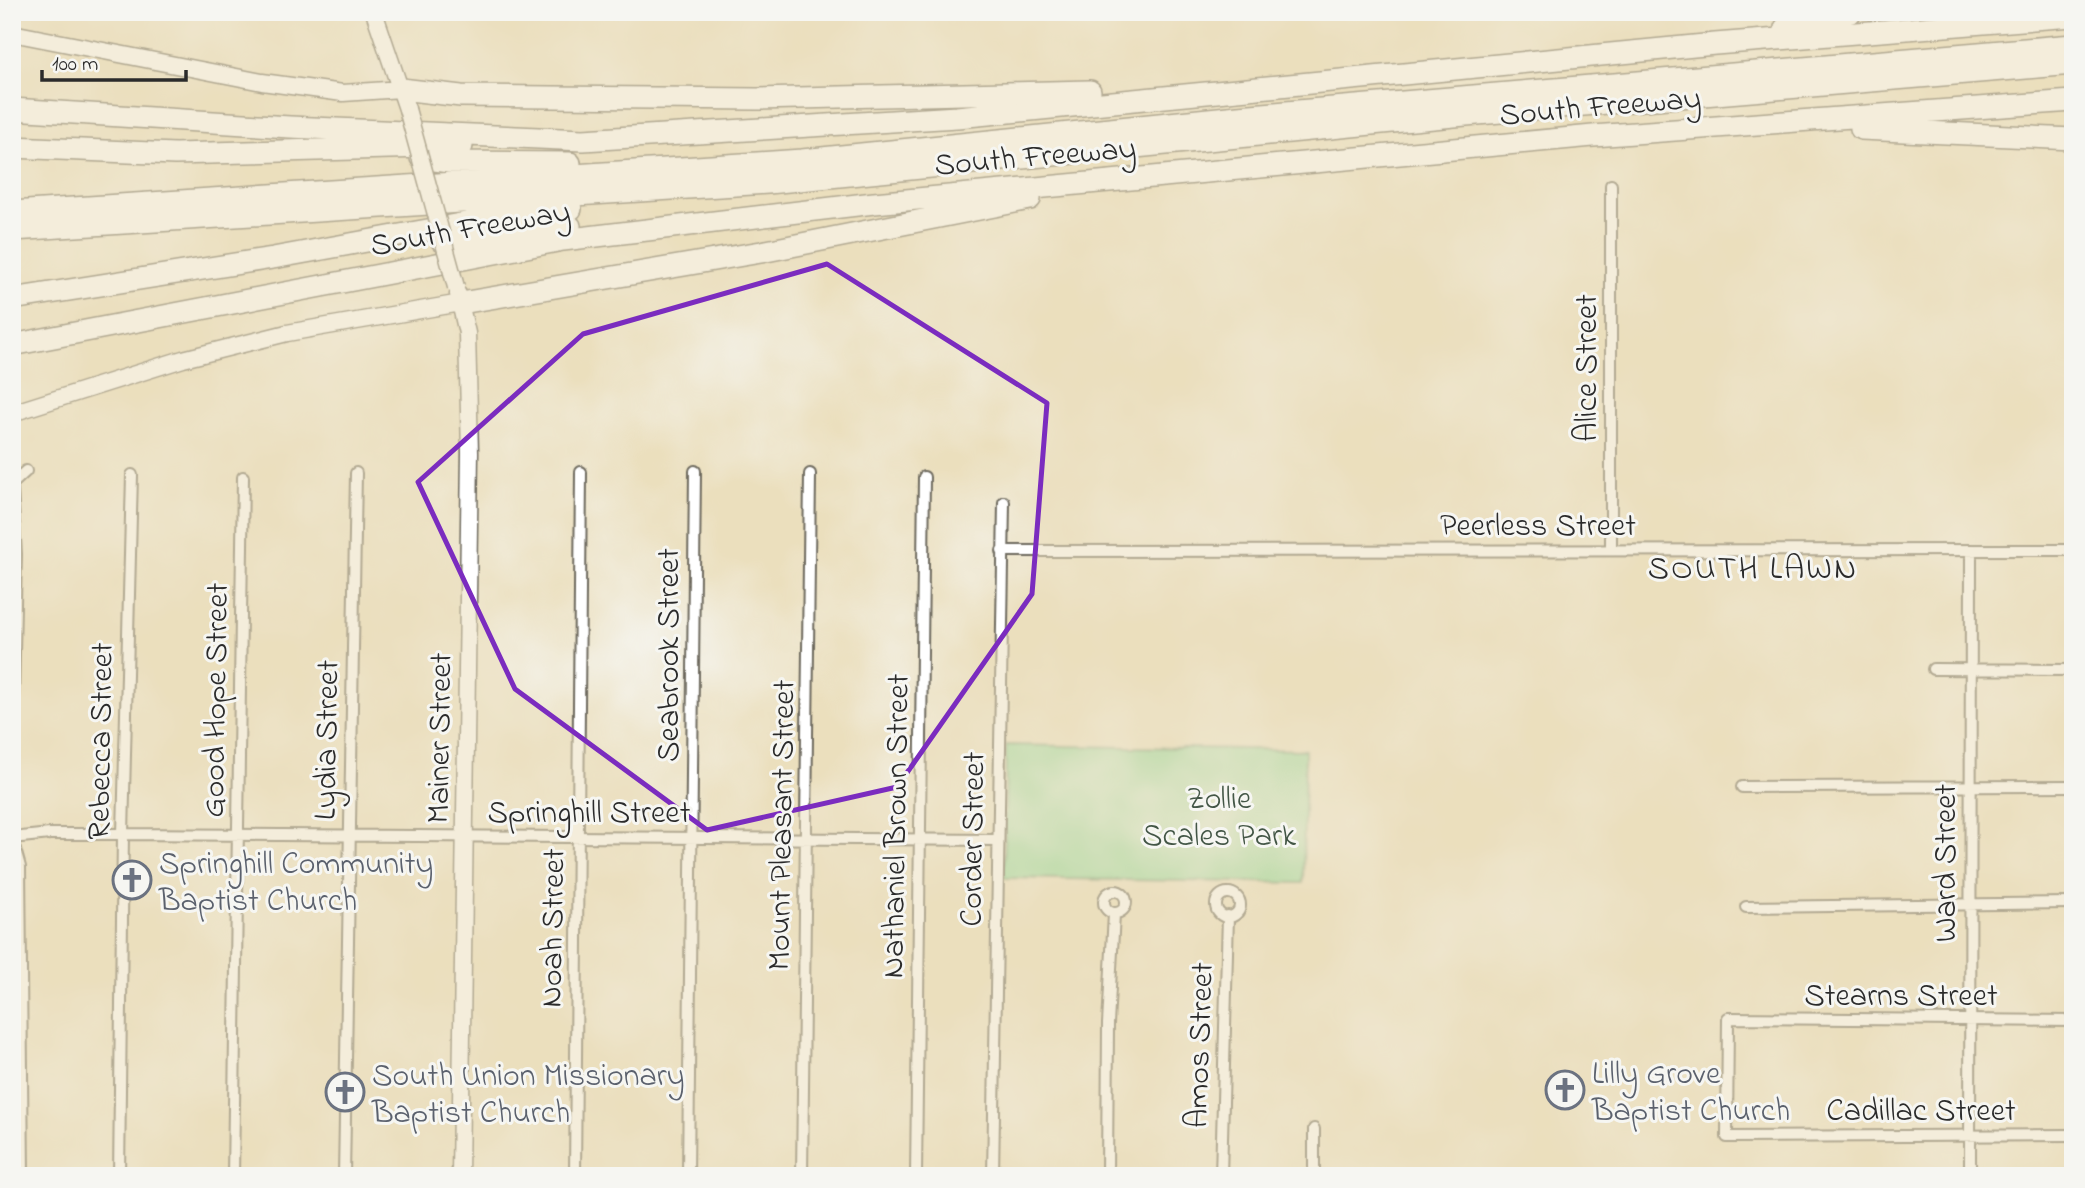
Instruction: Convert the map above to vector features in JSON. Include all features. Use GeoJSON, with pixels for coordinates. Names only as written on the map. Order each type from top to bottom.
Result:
{"type":"FeatureCollection","features":[{"type":"Feature","properties":{"kind":"highway"},"geometry":{"type":"LineString","coordinates":[[1716,44],[1851,12]]}},
{"type":"Feature","properties":{"kind":"highway","name":"South Freeway"},"geometry":{"type":"LineString","coordinates":[[12,109],[290,127],[583,140],[957,117],[1716,44],[2073,16]]}},
{"type":"Feature","properties":{"kind":"highway"},"geometry":{"type":"LineString","coordinates":[[1937,65],[2073,37]]}},
{"type":"Feature","properties":{"kind":"highway"},"geometry":{"type":"LineString","coordinates":[[12,230],[662,190],[1440,117],[1937,65],[2073,45]]}},
{"type":"Feature","properties":{"kind":"highway"},"geometry":{"type":"LineString","coordinates":[[12,212],[802,160],[1238,116],[1937,65],[2073,64]]}},
{"type":"Feature","properties":{"kind":"highway"},"geometry":{"type":"LineString","coordinates":[[1937,65],[2073,70]]}},
{"type":"Feature","properties":{"kind":"highway"},"geometry":{"type":"LineString","coordinates":[[404,99],[461,96],[757,100],[1264,86]]}},
{"type":"Feature","properties":{"kind":"highway","name":"South Freeway"},"geometry":{"type":"LineString","coordinates":[[12,345],[563,240],[1116,179],[1723,127],[2073,102]]}},
{"type":"Feature","properties":{"kind":"highway"},"geometry":{"type":"LineString","coordinates":[[1723,127],[1901,129],[2073,139]]}},
{"type":"Feature","properties":{"kind":"highway"},"geometry":{"type":"LineString","coordinates":[[12,147],[175,154],[369,151],[583,140]]}},
{"type":"Feature","properties":{"kind":"highway"},"geometry":{"type":"LineString","coordinates":[[369,151],[449,162],[485,163],[643,163],[772,154],[802,160]]}},
{"type":"Feature","properties":{"kind":"highway"},"geometry":{"type":"LineString","coordinates":[[459,295],[948,217],[1116,179]]}},
{"type":"Feature","properties":{"kind":"highway"},"geometry":{"type":"LineString","coordinates":[[12,299],[273,258],[477,220],[620,203],[662,190]]}},
{"type":"Feature","properties":{"kind":"highway"},"geometry":{"type":"LineString","coordinates":[[273,258],[668,218],[784,214]]}},
{"type":"Feature","properties":{"kind":"street","name":"Mainer Street"},"geometry":{"type":"LineString","coordinates":[[373,12],[404,99],[459,295],[467,333],[470,388],[460,1176]]}},
{"type":"Feature","properties":{"kind":"street"},"geometry":{"type":"LineString","coordinates":[[12,33],[262,82],[404,99]]}},
{"type":"Feature","properties":{"kind":"street","name":"Alice Street"},"geometry":{"type":"LineString","coordinates":[[1611,185],[1611,550]]}},
{"type":"Feature","properties":{"kind":"street"},"geometry":{"type":"LineString","coordinates":[[12,413],[195,356],[459,295]]}},
{"type":"Feature","properties":{"kind":"street"},"geometry":{"type":"LineString","coordinates":[[12,754],[12,486],[26,471]]}},
{"type":"Feature","properties":{"kind":"street","name":"Seabrook Street"},"geometry":{"type":"LineString","coordinates":[[688,1176],[695,471]]}},
{"type":"Feature","properties":{"kind":"street","name":"Noah Street"},"geometry":{"type":"LineString","coordinates":[[575,1176],[581,472]]}},
{"type":"Feature","properties":{"kind":"street","name":"Lydia Street"},"geometry":{"type":"LineString","coordinates":[[344,1176],[356,473]]}},
{"type":"Feature","properties":{"kind":"street","name":"Mount Pleasant Street"},"geometry":{"type":"LineString","coordinates":[[802,1176],[810,474]]}},
{"type":"Feature","properties":{"kind":"street","name":"Rebecca Street"},"geometry":{"type":"LineString","coordinates":[[118,1176],[132,475]]}},
{"type":"Feature","properties":{"kind":"street","name":"Good Hope Street"},"geometry":{"type":"LineString","coordinates":[[233,1176],[243,477]]}},
{"type":"Feature","properties":{"kind":"street","name":"Nathaniel Brown Street"},"geometry":{"type":"LineString","coordinates":[[916,1176],[924,477]]}},
{"type":"Feature","properties":{"kind":"street","name":"Corder Street"},"geometry":{"type":"LineString","coordinates":[[993,1176],[1004,502]]}},
{"type":"Feature","properties":{"kind":"street","name":"Ward Street"},"geometry":{"type":"LineString","coordinates":[[1970,1176],[1971,550]]}},
{"type":"Feature","properties":{"kind":"street","name":"Peerless Street"},"geometry":{"type":"LineString","coordinates":[[1002,551],[2073,550]]}},
{"type":"Feature","properties":{"kind":"street"},"geometry":{"type":"LineString","coordinates":[[1933,670],[2073,670]]}},
{"type":"Feature","properties":{"kind":"street"},"geometry":{"type":"LineString","coordinates":[[1742,787],[2073,786]]}},
{"type":"Feature","properties":{"kind":"street","name":"Springhill Street"},"geometry":{"type":"LineString","coordinates":[[12,838],[50,834],[123,834],[997,840]]}},
{"type":"Feature","properties":{"kind":"street"},"geometry":{"type":"LineString","coordinates":[[12,838],[20,867],[23,1176]]}},
{"type":"Feature","properties":{"kind":"street"},"geometry":{"type":"LineString","coordinates":[[1746,907],[2073,904]]}},
{"type":"Feature","properties":{"kind":"street"},"geometry":{"type":"LineString","coordinates":[[1107,1176],[1108,1024],[1114,914]]}},
{"type":"Feature","properties":{"kind":"street","name":"Amos Street"},"geometry":{"type":"LineString","coordinates":[[1221,1176],[1228,916]]}},
{"type":"Feature","properties":{"kind":"street","name":"Stearns Street"},"geometry":{"type":"LineString","coordinates":[[1727,1137],[1728,1018],[2073,1021]]}},
{"type":"Feature","properties":{"kind":"street"},"geometry":{"type":"LineString","coordinates":[[1314,1129],[1314,1176]]}},
{"type":"Feature","properties":{"kind":"street","name":"Cadillac Street"},"geometry":{"type":"LineString","coordinates":[[1727,1137],[2073,1135]]}},
{"type":"Feature","properties":{"kind":"highlighted area"},"geometry":{"type":"Polygon","coordinates":[[[827,264],[1047,403],[1032,594],[897,787],[707,830],[515,689],[418,482],[583,334],[827,264]]]}},
{"type":"Feature","properties":{"kind":"green space","name":"Zollie Scales Park"},"geometry":{"type":"Polygon","coordinates":[[[1006,745],[1305,750],[1303,883],[1004,878],[1006,745]]]}},
{"type":"Feature","properties":{"kind":"place","name":"Springhill Community Baptist Church"},"geometry":{"type":"Point","coordinates":[132,880]}},
{"type":"Feature","properties":{"kind":"place","name":"Lilly Grove Baptist Church"},"geometry":{"type":"Point","coordinates":[1565,1090]}},
{"type":"Feature","properties":{"kind":"place","name":"South Union Missionary Baptist Church"},"geometry":{"type":"Point","coordinates":[345,1092]}},
{"type":"Feature","properties":{"kind":"district","name":"SOUTH LAWN"},"geometry":{"type":"Point","coordinates":[1753,566]}}]}
